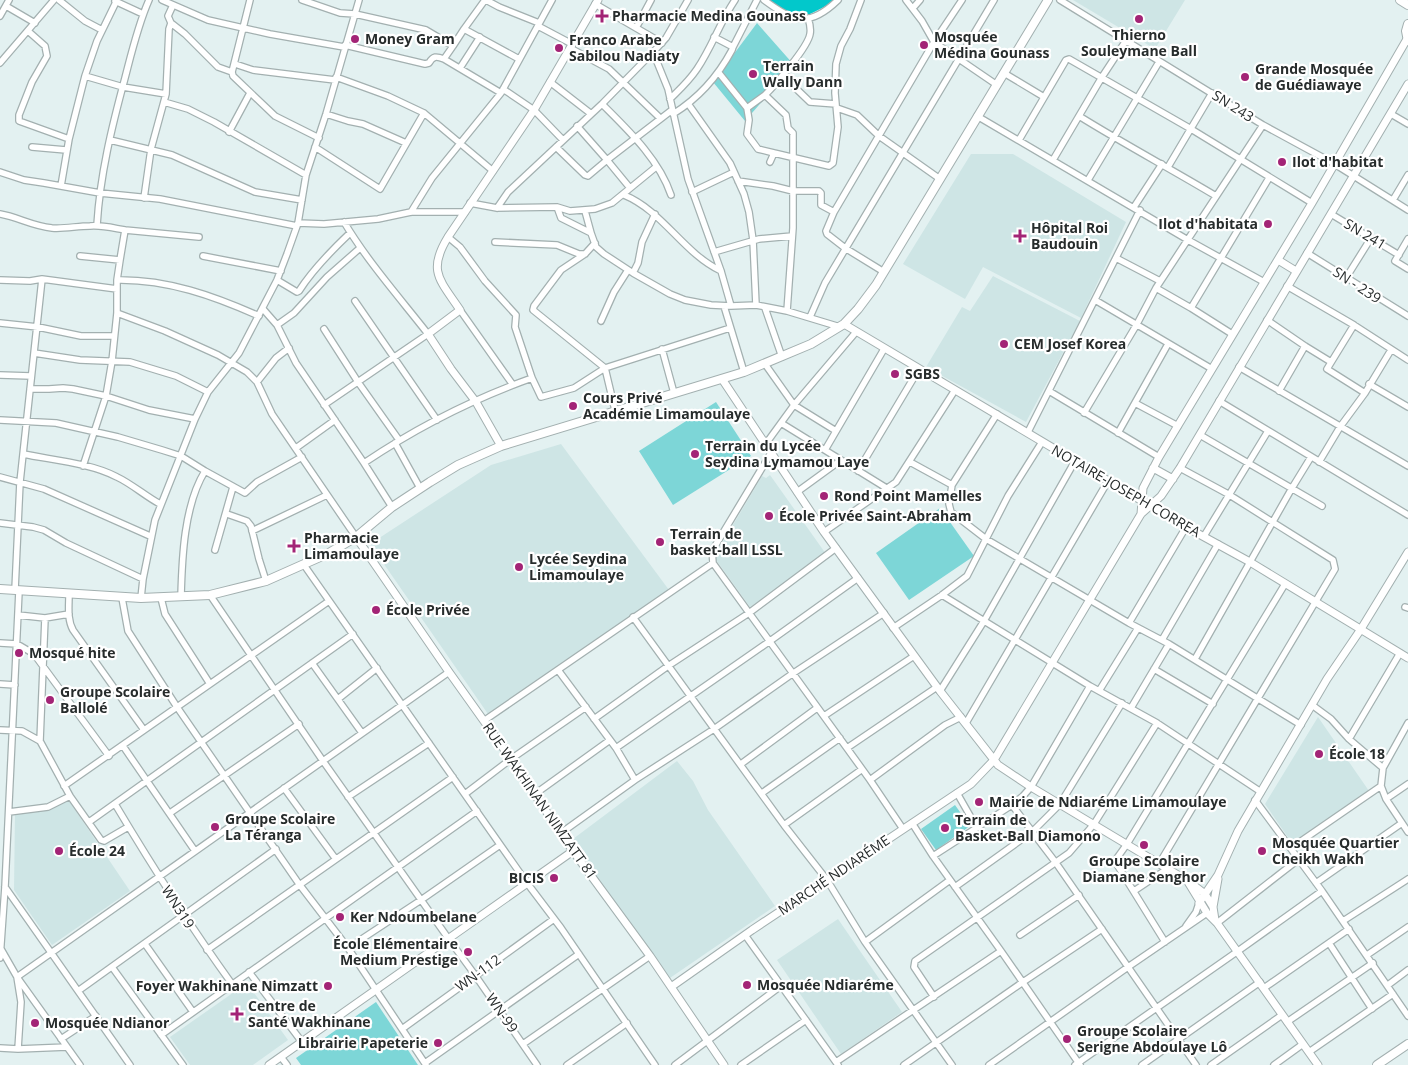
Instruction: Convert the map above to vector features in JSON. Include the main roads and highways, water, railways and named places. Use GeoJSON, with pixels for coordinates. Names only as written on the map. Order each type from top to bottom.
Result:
{"type":"FeatureCollection","features":[{"type":"Feature","properties":{"kind":"main road"},"geometry":{"type":"LineString","coordinates":[[0,589],[122,598],[161,598],[210,595],[266,581],[304,565],[356,536],[392,507],[420,488],[458,466],[502,446],[744,372],[811,344],[842,325],[858,309],[884,272],[1048,0]]}},
{"type":"Feature","properties":{"kind":"main road"},"geometry":{"type":"LineString","coordinates":[[1400,0],[1408,5]]}},
{"type":"Feature","properties":{"kind":"main road"},"geometry":{"type":"LineString","coordinates":[[1407,40],[1406,31],[1408,24]]}},
{"type":"Feature","properties":{"kind":"main road"},"geometry":{"type":"LineString","coordinates":[[1377,1065],[1408,1044]]}},
{"type":"Feature","properties":{"kind":"place","name":"Pharmacie Medina Gounass"},"geometry":{"type":"Point","coordinates":[602,16]}},
{"type":"Feature","properties":{"kind":"place","name":"Thierno Souleymane Ball"},"geometry":{"type":"Point","coordinates":[1139,19]}},
{"type":"Feature","properties":{"kind":"place","name":"Money Gram"},"geometry":{"type":"Point","coordinates":[355,39]}},
{"type":"Feature","properties":{"kind":"place","name":"Mosquée Médina Gounass"},"geometry":{"type":"Point","coordinates":[924,45]}},
{"type":"Feature","properties":{"kind":"place","name":"Franco Arabe Sabilou Nadiaty"},"geometry":{"type":"Point","coordinates":[559,48]}},
{"type":"Feature","properties":{"kind":"place","name":"Terrain Wally Dann"},"geometry":{"type":"Point","coordinates":[753,74]}},
{"type":"Feature","properties":{"kind":"place","name":"Grande Mosquée de Guédiawaye"},"geometry":{"type":"Point","coordinates":[1245,77]}},
{"type":"Feature","properties":{"kind":"place","name":"Ilot d'habitat"},"geometry":{"type":"Point","coordinates":[1282,162]}},
{"type":"Feature","properties":{"kind":"place","name":"Ilot d'habitata"},"geometry":{"type":"Point","coordinates":[1268,224]}},
{"type":"Feature","properties":{"kind":"place","name":"Hôpital Roi Baudouin"},"geometry":{"type":"Point","coordinates":[1020,236]}},
{"type":"Feature","properties":{"kind":"place","name":"CEM Josef Korea"},"geometry":{"type":"Point","coordinates":[1004,344]}},
{"type":"Feature","properties":{"kind":"place","name":"SGBS"},"geometry":{"type":"Point","coordinates":[895,374]}},
{"type":"Feature","properties":{"kind":"place","name":"Cours Privé Académie Limamoulaye"},"geometry":{"type":"Point","coordinates":[573,406]}},
{"type":"Feature","properties":{"kind":"place","name":"Terrain du Lycée Seydina Lymamou Laye"},"geometry":{"type":"Point","coordinates":[695,454]}},
{"type":"Feature","properties":{"kind":"place","name":"Rond Point Mamelles"},"geometry":{"type":"Point","coordinates":[824,496]}},
{"type":"Feature","properties":{"kind":"place","name":"École Privée Saint-Abraham"},"geometry":{"type":"Point","coordinates":[769,516]}},
{"type":"Feature","properties":{"kind":"place","name":"Terrain de basket-ball LSSL"},"geometry":{"type":"Point","coordinates":[660,542]}},
{"type":"Feature","properties":{"kind":"place","name":"Pharmacie Limamoulaye"},"geometry":{"type":"Point","coordinates":[294,546]}},
{"type":"Feature","properties":{"kind":"place","name":"Lycée Seydina Limamoulaye"},"geometry":{"type":"Point","coordinates":[519,567]}},
{"type":"Feature","properties":{"kind":"place","name":"École Privée"},"geometry":{"type":"Point","coordinates":[376,610]}},
{"type":"Feature","properties":{"kind":"place","name":"Mosqué hite"},"geometry":{"type":"Point","coordinates":[19,653]}},
{"type":"Feature","properties":{"kind":"place","name":"Groupe Scolaire Ballolé"},"geometry":{"type":"Point","coordinates":[50,700]}},
{"type":"Feature","properties":{"kind":"place","name":"École 18"},"geometry":{"type":"Point","coordinates":[1319,754]}},
{"type":"Feature","properties":{"kind":"place","name":"Mairie de Ndiaréme Limamoulaye"},"geometry":{"type":"Point","coordinates":[979,802]}},
{"type":"Feature","properties":{"kind":"place","name":"Groupe Scolaire La Téranga"},"geometry":{"type":"Point","coordinates":[215,827]}},
{"type":"Feature","properties":{"kind":"place","name":"Terrain de Basket-Ball Diamono"},"geometry":{"type":"Point","coordinates":[945,828]}},
{"type":"Feature","properties":{"kind":"place","name":"Groupe Scolaire Diamane Senghor"},"geometry":{"type":"Point","coordinates":[1144,845]}},
{"type":"Feature","properties":{"kind":"place","name":"École 24"},"geometry":{"type":"Point","coordinates":[59,851]}},
{"type":"Feature","properties":{"kind":"place","name":"Mosquée Quartier Cheikh Wakh"},"geometry":{"type":"Point","coordinates":[1262,851]}},
{"type":"Feature","properties":{"kind":"place","name":"BICIS"},"geometry":{"type":"Point","coordinates":[554,878]}},
{"type":"Feature","properties":{"kind":"place","name":"Ker Ndoumbelane"},"geometry":{"type":"Point","coordinates":[340,917]}},
{"type":"Feature","properties":{"kind":"place","name":"École Elémentaire Medium Prestige"},"geometry":{"type":"Point","coordinates":[468,952]}},
{"type":"Feature","properties":{"kind":"place","name":"Mosquée Ndiaréme"},"geometry":{"type":"Point","coordinates":[747,985]}},
{"type":"Feature","properties":{"kind":"place","name":"Foyer Wakhinane Nimzatt"},"geometry":{"type":"Point","coordinates":[328,986]}},
{"type":"Feature","properties":{"kind":"place","name":"Centre de Santé Wakhinane"},"geometry":{"type":"Point","coordinates":[237,1014]}},
{"type":"Feature","properties":{"kind":"place","name":"Mosquée Ndianor"},"geometry":{"type":"Point","coordinates":[35,1023]}},
{"type":"Feature","properties":{"kind":"place","name":"Groupe Scolaire Serigne Abdoulaye Lô"},"geometry":{"type":"Point","coordinates":[1067,1039]}},
{"type":"Feature","properties":{"kind":"place","name":"Librairie Papeterie"},"geometry":{"type":"Point","coordinates":[438,1043]}}]}
